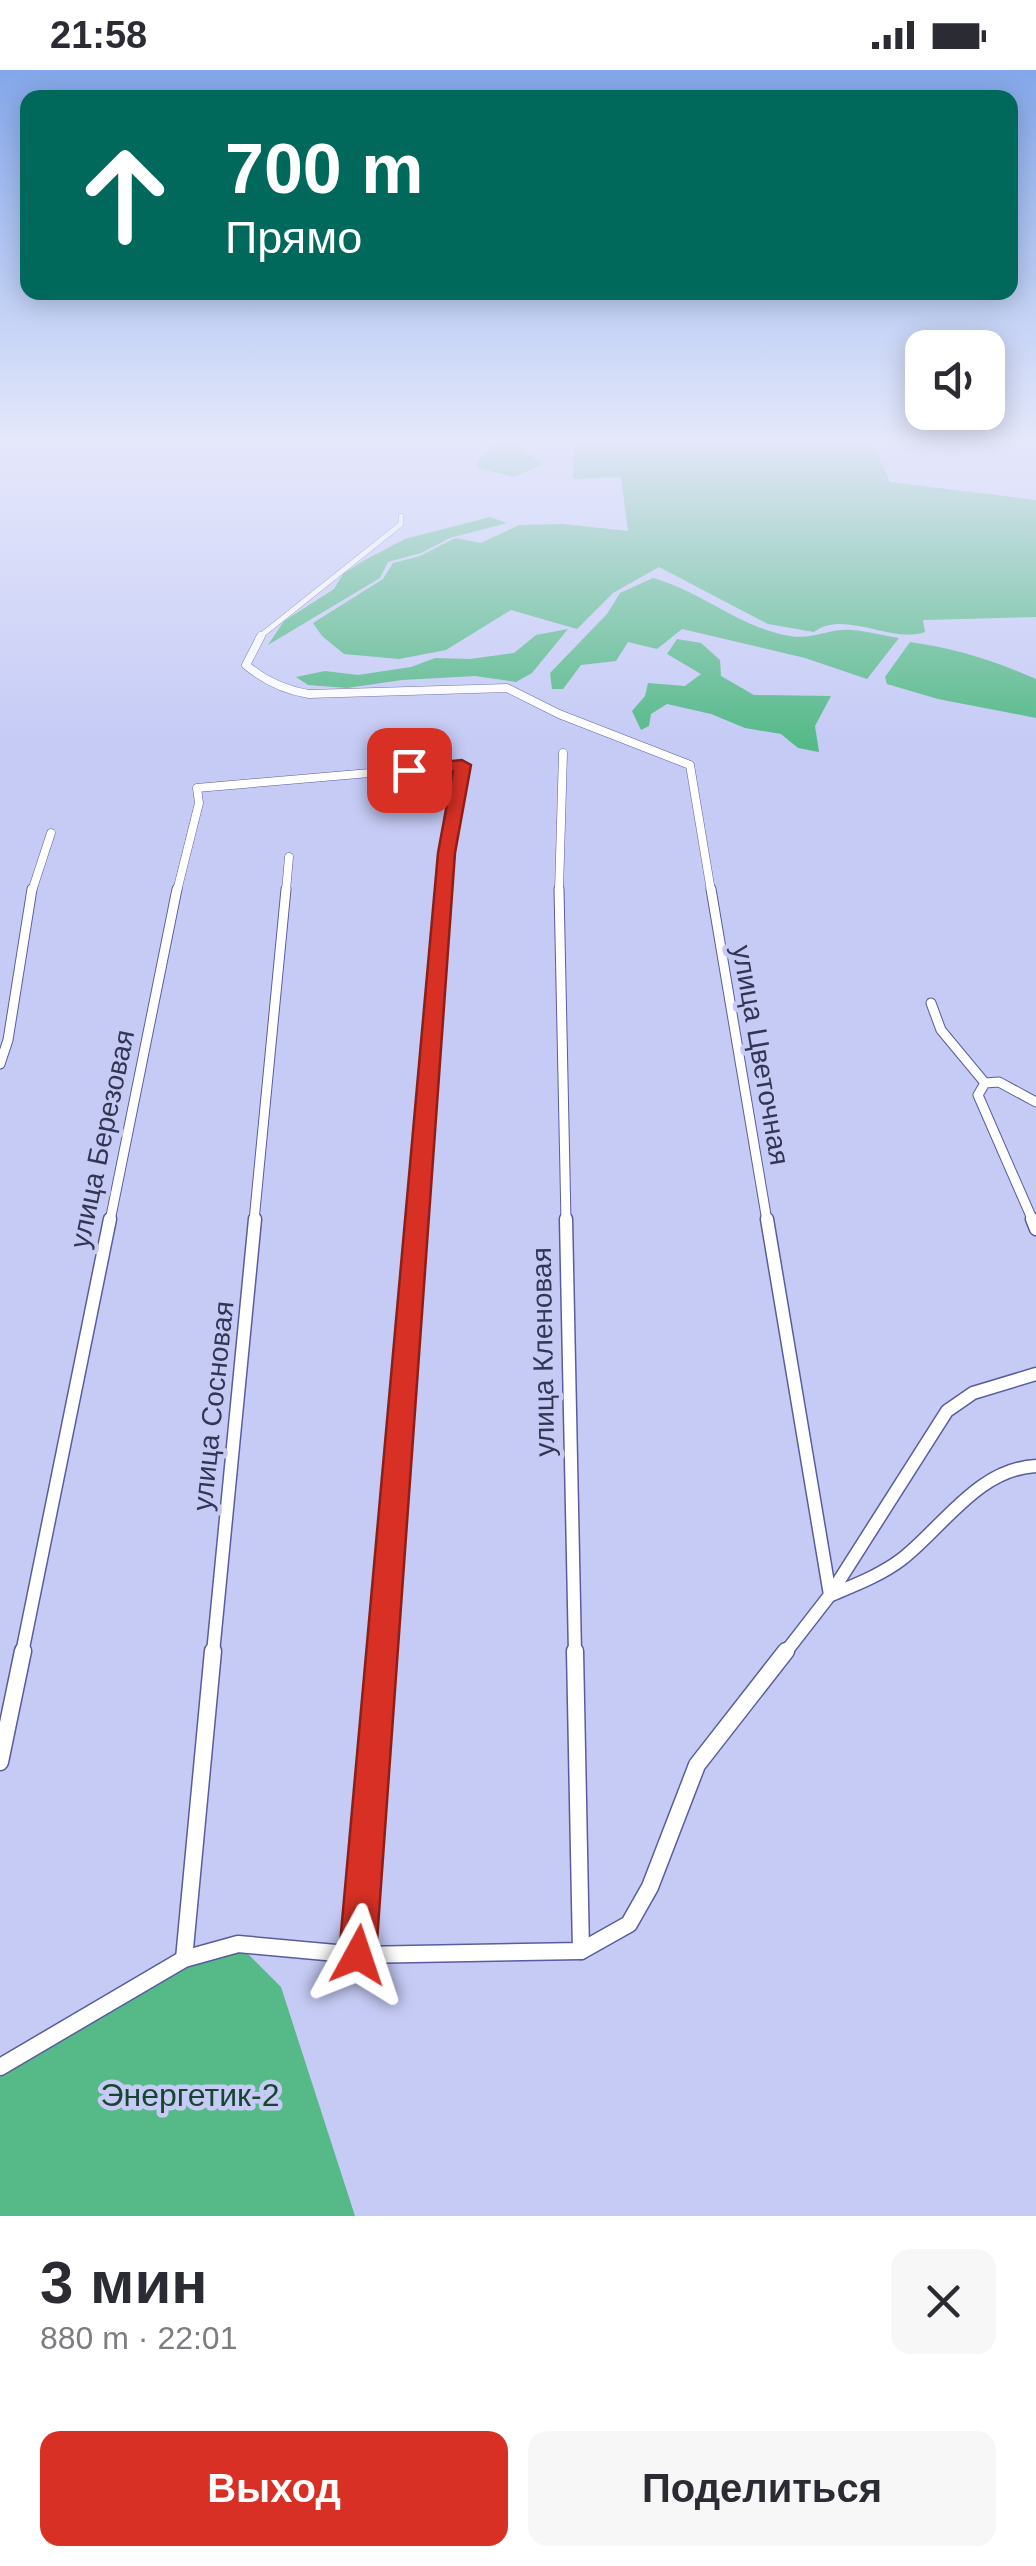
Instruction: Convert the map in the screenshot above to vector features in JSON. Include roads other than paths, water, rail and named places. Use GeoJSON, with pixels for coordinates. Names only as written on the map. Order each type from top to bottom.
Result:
{"type":"FeatureCollection","features":[{"type":"Feature","properties":{"kind":"street","name":"улица Цветочная"},"geometry":{"type":"LineString","coordinates":[[374,543],[341,566],[325,586],[285,610],[250,646],[246,665],[288,692],[310,694],[507,688],[559,714],[690,765],[830,1595]]}},
{"type":"Feature","properties":{"kind":"street","name":"улица Кленовая"},"geometry":{"type":"LineString","coordinates":[[563,753],[560,939],[580,1950]]}},
{"type":"Feature","properties":{"kind":"street","name":"улица Березовая"},"geometry":{"type":"LineString","coordinates":[[0,1762],[159,972],[199,803],[197,788],[462,765],[446,853],[358,1955]]}},
{"type":"Feature","properties":{"kind":"street"},"geometry":{"type":"LineString","coordinates":[[0,1064],[8,1040],[27,905],[50,834]]}},
{"type":"Feature","properties":{"kind":"street","name":"улица Сосновая"},"geometry":{"type":"LineString","coordinates":[[184,1959],[288,858]]}},
{"type":"Feature","properties":{"kind":"street"},"geometry":{"type":"LineString","coordinates":[[931,1003],[941,1030],[985,1083]]}},
{"type":"Feature","properties":{"kind":"street"},"geometry":{"type":"LineString","coordinates":[[985,1083],[999,1082],[1036,1102]]}},
{"type":"Feature","properties":{"kind":"street"},"geometry":{"type":"LineString","coordinates":[[985,1083],[978,1095],[1036,1229]]}},
{"type":"Feature","properties":{"kind":"street"},"geometry":{"type":"LineString","coordinates":[[0,2067],[184,1959],[238,1944],[358,1955],[580,1950],[629,1924],[650,1887],[698,1765],[830,1595],[947,1411],[974,1392],[1036,1374]]}},
{"type":"Feature","properties":{"kind":"street"},"geometry":{"type":"LineString","coordinates":[[830,1595],[864,1582],[899,1560],[995,1476],[1020,1464],[1036,1466]]}},
{"type":"Feature","properties":{"kind":"park label","name":"Энергетик-2"},"geometry":{"type":"Point","coordinates":[190,2095]}}]}
